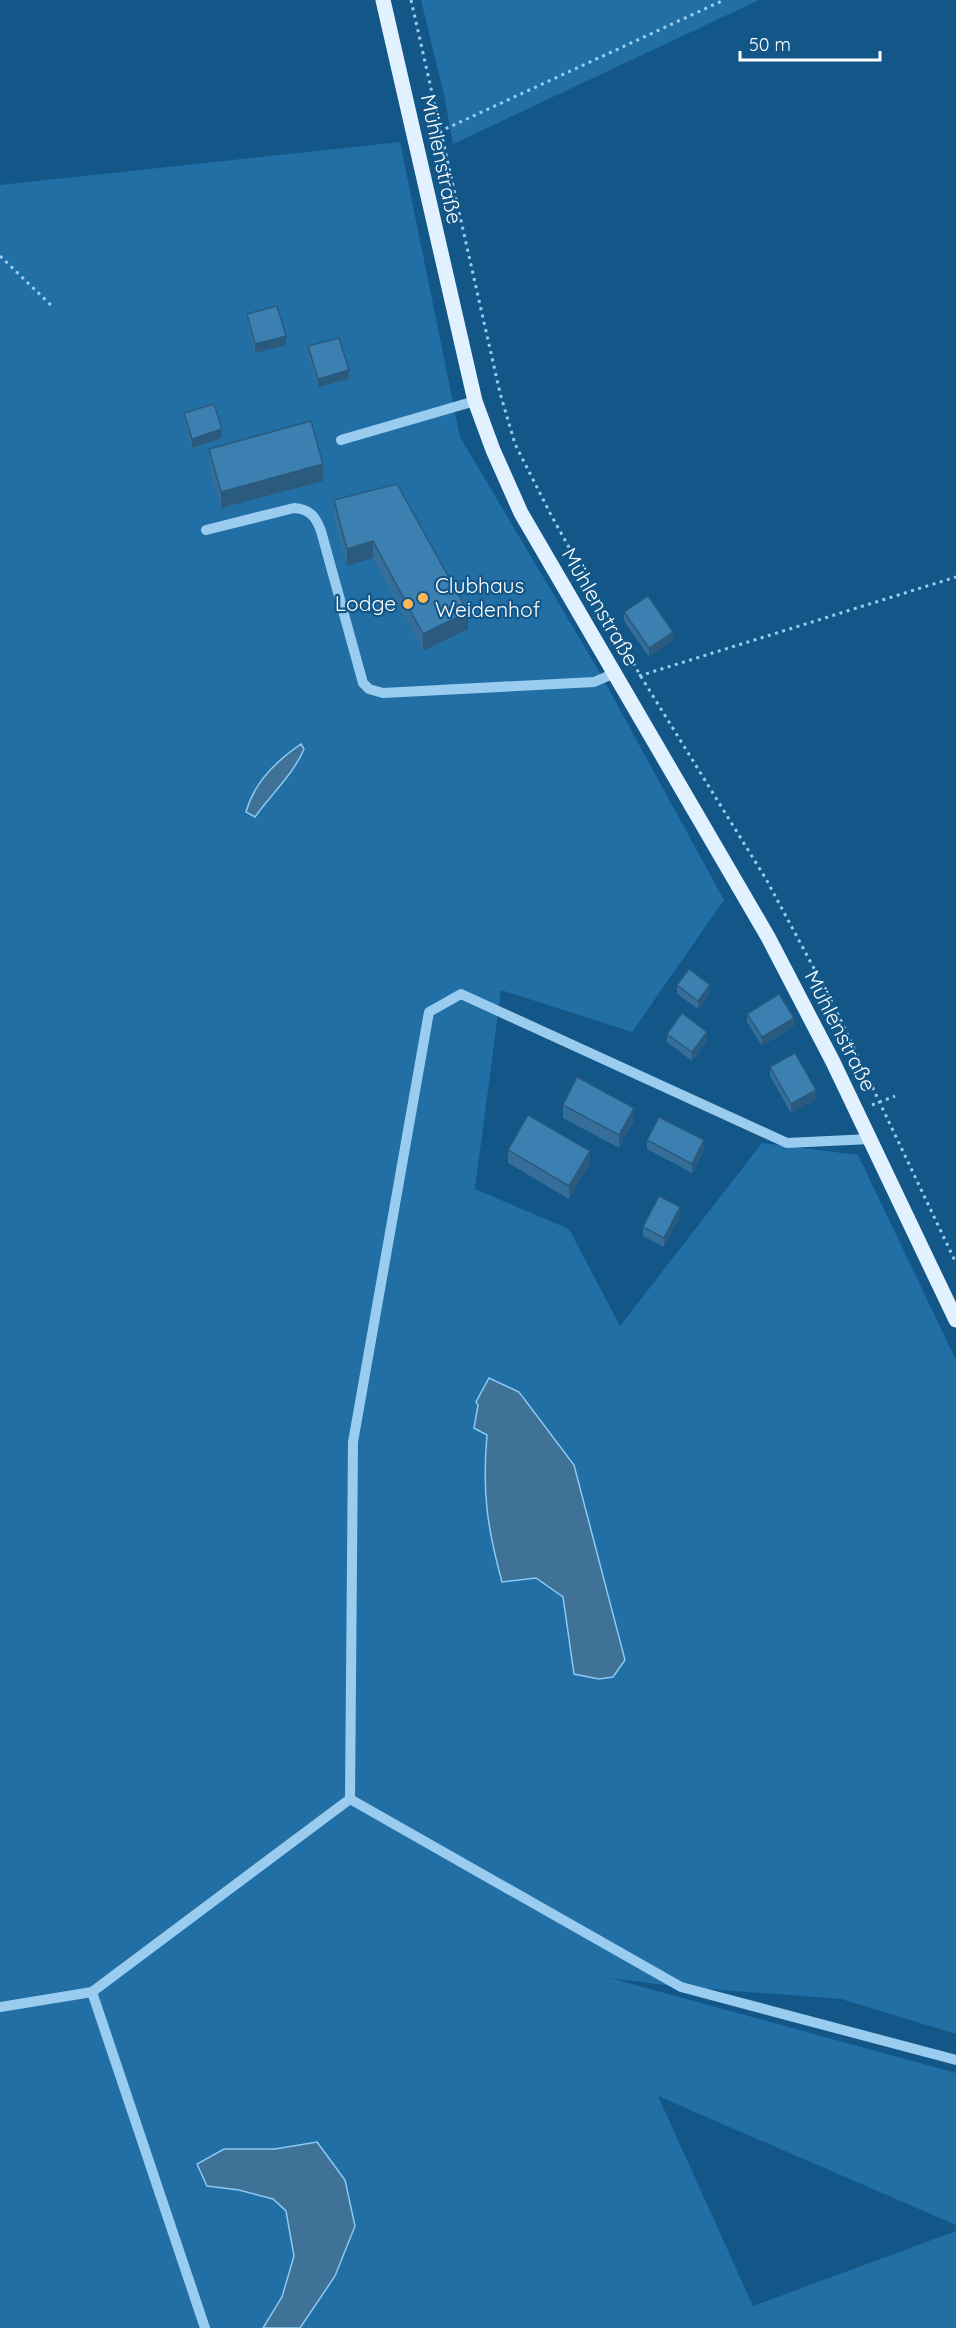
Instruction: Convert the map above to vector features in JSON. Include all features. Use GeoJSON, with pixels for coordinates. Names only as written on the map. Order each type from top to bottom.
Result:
{"type":"FeatureCollection","features":[{"type":"Feature","properties":{"kind":"main road","name":"Mühlenstraße"},"geometry":{"type":"LineString","coordinates":[[383,0],[476,401],[493,450],[521,513],[768,937],[870,1139],[956,1320]]}},
{"type":"Feature","properties":{"kind":"main road","name":"Mühlenstraße"},"geometry":{"type":"LineString","coordinates":[[390,0],[397,56]]}},
{"type":"Feature","properties":{"kind":"lane"},"geometry":{"type":"LineString","coordinates":[[341,440],[476,401]]}},
{"type":"Feature","properties":{"kind":"lane"},"geometry":{"type":"LineString","coordinates":[[206,530],[294,508],[304,509],[312,514],[321,531],[363,683],[369,689],[383,693],[594,682],[617,677]]}},
{"type":"Feature","properties":{"kind":"lane"},"geometry":{"type":"LineString","coordinates":[[350,1799],[353,1442],[429,1012],[461,994],[787,1143],[870,1139]]}},
{"type":"Feature","properties":{"kind":"lane"},"geometry":{"type":"LineString","coordinates":[[0,2007],[92,1992],[350,1799]]}},
{"type":"Feature","properties":{"kind":"lane"},"geometry":{"type":"LineString","coordinates":[[350,1799],[681,1988],[956,2060]]}},
{"type":"Feature","properties":{"kind":"lane"},"geometry":{"type":"LineString","coordinates":[[92,1992],[205,2328]]}},
{"type":"Feature","properties":{"kind":"path"},"geometry":{"type":"LineString","coordinates":[[411,0],[439,132],[500,393],[515,444],[551,515],[640,675],[766,879],[831,1000],[956,1263]]}},
{"type":"Feature","properties":{"kind":"path"},"geometry":{"type":"LineString","coordinates":[[416,142],[724,0]]}},
{"type":"Feature","properties":{"kind":"path"},"geometry":{"type":"LineString","coordinates":[[0,256],[54,308]]}},
{"type":"Feature","properties":{"kind":"path"},"geometry":{"type":"LineString","coordinates":[[617,677],[640,675],[956,577]]}},
{"type":"Feature","properties":{"kind":"path"},"geometry":{"type":"LineString","coordinates":[[857,1113],[895,1096]]}},
{"type":"Feature","properties":{"kind":"shaded area"},"geometry":{"type":"Polygon","coordinates":[[[421,0],[759,0],[453,144],[444,95],[421,0]]]}},
{"type":"Feature","properties":{"kind":"shaded area"},"geometry":{"type":"Polygon","coordinates":[[[400,142],[460,437],[596,666],[724,900],[632,1032],[501,990],[475,1189],[569,1229],[620,1326],[762,1143],[858,1155],[956,1360],[956,2034],[841,1999],[681,1987],[610,1978],[956,2073],[956,2225],[658,2096],[753,2306],[956,2231],[956,2328],[0,2328],[0,185],[400,142]]]}},
{"type":"Feature","properties":{"kind":"shaded area"},"geometry":{"type":"Polygon","coordinates":[[[301,744],[304,749],[294,767],[255,817],[246,812],[254,791],[267,773],[301,744]]]}},
{"type":"Feature","properties":{"kind":"shaded area"},"geometry":{"type":"Polygon","coordinates":[[[489,1378],[519,1392],[574,1465],[625,1660],[613,1677],[599,1679],[574,1674],[563,1597],[536,1578],[502,1582],[487,1509],[485,1474],[487,1435],[474,1428],[478,1405],[476,1402],[489,1378]]]}},
{"type":"Feature","properties":{"kind":"shaded area"},"geometry":{"type":"Polygon","coordinates":[[[317,2142],[345,2180],[355,2226],[335,2276],[300,2328],[263,2328],[282,2297],[294,2256],[286,2211],[273,2199],[239,2190],[207,2186],[197,2164],[224,2149],[275,2149],[317,2142]]]}},
{"type":"Feature","properties":{"kind":"building"},"geometry":{"type":"Polygon","coordinates":[[[277,306],[286,336],[255,344],[247,314],[277,306]]]}},
{"type":"Feature","properties":{"kind":"building"},"geometry":{"type":"Polygon","coordinates":[[[339,338],[349,370],[318,379],[308,346],[339,338]]]}},
{"type":"Feature","properties":{"kind":"building"},"geometry":{"type":"Polygon","coordinates":[[[214,404],[222,429],[192,439],[184,413],[214,404]]]}},
{"type":"Feature","properties":{"kind":"building"},"geometry":{"type":"Polygon","coordinates":[[[311,421],[323,464],[221,492],[209,449],[311,421]]]}},
{"type":"Feature","properties":{"kind":"building","name":"Clubhaus Weidenhof"},"geometry":{"type":"Polygon","coordinates":[[[397,484],[468,612],[423,634],[373,541],[347,549],[334,500],[397,484]]]}},
{"type":"Feature","properties":{"kind":"building"},"geometry":{"type":"Polygon","coordinates":[[[648,596],[673,632],[649,648],[624,612],[648,596]]]}},
{"type":"Feature","properties":{"kind":"building"},"geometry":{"type":"Polygon","coordinates":[[[689,969],[710,985],[698,1001],[677,985],[689,969]]]}},
{"type":"Feature","properties":{"kind":"building"},"geometry":{"type":"Polygon","coordinates":[[[779,994],[794,1018],[762,1037],[747,1014],[779,994]]]}},
{"type":"Feature","properties":{"kind":"building"},"geometry":{"type":"Polygon","coordinates":[[[682,1013],[707,1032],[692,1052],[667,1034],[682,1013]]]}},
{"type":"Feature","properties":{"kind":"building"},"geometry":{"type":"Polygon","coordinates":[[[795,1053],[816,1090],[791,1104],[770,1067],[795,1053]]]}},
{"type":"Feature","properties":{"kind":"building"},"geometry":{"type":"Polygon","coordinates":[[[577,1077],[634,1108],[619,1135],[563,1105],[577,1077]]]}},
{"type":"Feature","properties":{"kind":"building"},"geometry":{"type":"Polygon","coordinates":[[[528,1115],[590,1151],[569,1186],[508,1150],[528,1115]]]}},
{"type":"Feature","properties":{"kind":"building"},"geometry":{"type":"Polygon","coordinates":[[[659,1117],[704,1140],[692,1164],[647,1140],[659,1117]]]}},
{"type":"Feature","properties":{"kind":"building"},"geometry":{"type":"Polygon","coordinates":[[[659,1196],[680,1207],[664,1238],[643,1227],[659,1196]]]}},
{"type":"Feature","properties":{"kind":"place","name":"Clubhaus Weidenhof"},"geometry":{"type":"Point","coordinates":[423,598]}},
{"type":"Feature","properties":{"kind":"place","name":"Lodge"},"geometry":{"type":"Point","coordinates":[408,604]}}]}
